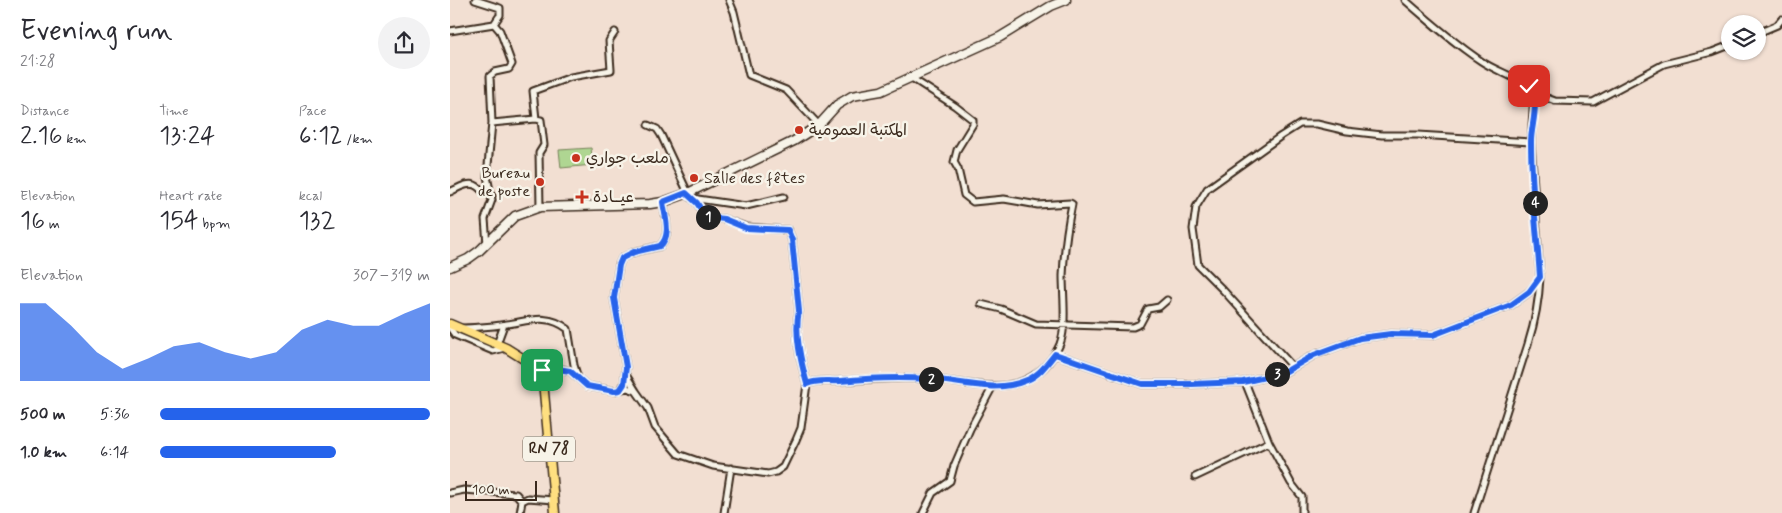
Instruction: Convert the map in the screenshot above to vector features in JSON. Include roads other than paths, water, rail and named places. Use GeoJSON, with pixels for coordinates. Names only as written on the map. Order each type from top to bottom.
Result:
{"type":"FeatureCollection","features":[{"type":"Feature","properties":{"kind":"main road"},"geometry":{"type":"LineString","coordinates":[[450,324],[506,348],[541,367]]}},
{"type":"Feature","properties":{"kind":"main road","name":"RN 78"},"geometry":{"type":"LineString","coordinates":[[541,367],[555,513]]}},
{"type":"Feature","properties":{"kind":"street"},"geometry":{"type":"LineString","coordinates":[[450,31],[494,24],[500,14],[500,8],[475,0]]}},
{"type":"Feature","properties":{"kind":"street"},"geometry":{"type":"LineString","coordinates":[[729,0],[734,12],[749,75],[786,90],[819,125]]}},
{"type":"Feature","properties":{"kind":"street"},"geometry":{"type":"LineString","coordinates":[[450,267],[468,259],[487,244],[515,216],[540,207],[650,204],[688,195],[794,141],[819,125],[828,113],[852,96],[881,90],[1000,37],[1051,6],[1066,0]]}},
{"type":"Feature","properties":{"kind":"street"},"geometry":{"type":"LineString","coordinates":[[1405,0],[1452,41],[1496,70],[1529,86],[1534,93],[1556,100],[1593,102],[1664,64],[1721,48]]}},
{"type":"Feature","properties":{"kind":"street"},"geometry":{"type":"LineString","coordinates":[[1766,30],[1777,25],[1782,19]]}},
{"type":"Feature","properties":{"kind":"street"},"geometry":{"type":"LineString","coordinates":[[487,244],[485,220],[492,196],[487,176],[492,123],[490,76],[495,72],[509,69],[512,64],[500,31],[494,24]]}},
{"type":"Feature","properties":{"kind":"street"},"geometry":{"type":"LineString","coordinates":[[536,119],[533,91],[571,77],[611,70],[609,41],[615,32]]}},
{"type":"Feature","properties":{"kind":"street"},"geometry":{"type":"LineString","coordinates":[[807,384],[816,380],[834,382],[891,377],[993,386],[1028,380],[1040,372],[1055,354],[1061,342],[1063,274],[1072,204],[1038,204],[1004,199],[973,202],[967,199],[964,195],[958,169],[954,162],[957,150],[973,120],[910,77]]}},
{"type":"Feature","properties":{"kind":"street"},"geometry":{"type":"LineString","coordinates":[[1474,513],[1528,344],[1539,297],[1540,277],[1531,142],[1534,93]]}},
{"type":"Feature","properties":{"kind":"street"},"geometry":{"type":"LineString","coordinates":[[492,123],[541,120],[544,145],[539,153],[540,207]]}},
{"type":"Feature","properties":{"kind":"street"},"geometry":{"type":"LineString","coordinates":[[1293,367],[1198,265],[1193,229],[1196,207],[1207,189],[1300,124],[1317,124],[1347,131],[1382,135],[1418,135],[1531,142]]}},
{"type":"Feature","properties":{"kind":"street"},"geometry":{"type":"LineString","coordinates":[[626,375],[648,408],[655,427],[678,454],[713,466],[768,474],[776,472],[783,466],[801,428],[807,384],[797,320],[799,311],[792,240],[788,230],[746,228],[724,219],[706,217],[688,195],[661,135],[657,129],[648,125]]}},
{"type":"Feature","properties":{"kind":"street"},"geometry":{"type":"LineString","coordinates":[[450,192],[469,184],[478,187],[482,193],[492,196]]}},
{"type":"Feature","properties":{"kind":"street"},"geometry":{"type":"LineString","coordinates":[[688,195],[746,206],[784,197]]}},
{"type":"Feature","properties":{"kind":"street"},"geometry":{"type":"LineString","coordinates":[[620,390],[626,375],[614,298],[619,265],[622,258],[660,246],[664,242],[667,232],[663,202]]}},
{"type":"Feature","properties":{"kind":"street"},"geometry":{"type":"LineString","coordinates":[[1055,354],[1142,384],[1245,382],[1283,373],[1314,355],[1360,338],[1391,334],[1433,335],[1511,305],[1529,292],[1540,277]]}},
{"type":"Feature","properties":{"kind":"street"},"geometry":{"type":"LineString","coordinates":[[1529,292],[1536,292],[1539,297]]}},
{"type":"Feature","properties":{"kind":"street"},"geometry":{"type":"LineString","coordinates":[[980,304],[1001,309],[1036,324],[1133,327],[1140,324],[1148,309],[1159,307],[1167,300]]}},
{"type":"Feature","properties":{"kind":"street"},"geometry":{"type":"LineString","coordinates":[[460,329],[504,325],[531,319],[549,319],[568,329],[578,378]]}},
{"type":"Feature","properties":{"kind":"street"},"geometry":{"type":"LineString","coordinates":[[497,344],[504,325]]}},
{"type":"Feature","properties":{"kind":"street"},"geometry":{"type":"LineString","coordinates":[[450,328],[455,335],[493,351],[506,348]]}},
{"type":"Feature","properties":{"kind":"street"},"geometry":{"type":"LineString","coordinates":[[570,371],[574,365]]}},
{"type":"Feature","properties":{"kind":"street"},"geometry":{"type":"LineString","coordinates":[[541,367],[570,371],[587,386],[614,391],[627,388],[636,391]]}},
{"type":"Feature","properties":{"kind":"street"},"geometry":{"type":"LineString","coordinates":[[1245,382],[1269,442],[1291,483],[1302,497],[1302,513]]}},
{"type":"Feature","properties":{"kind":"street"},"geometry":{"type":"LineString","coordinates":[[923,513],[933,493],[950,481],[954,466],[970,429],[993,386]]}},
{"type":"Feature","properties":{"kind":"street"},"geometry":{"type":"LineString","coordinates":[[1195,477],[1269,442]]}},
{"type":"Feature","properties":{"kind":"street"},"geometry":{"type":"LineString","coordinates":[[724,513],[731,468]]}},
{"type":"Feature","properties":{"kind":"street"},"geometry":{"type":"LineString","coordinates":[[450,493],[464,490],[516,494],[522,501]]}},
{"type":"Feature","properties":{"kind":"street"},"geometry":{"type":"LineString","coordinates":[[522,501],[528,498],[554,500]]}},
{"type":"Feature","properties":{"kind":"street"},"geometry":{"type":"LineString","coordinates":[[520,513],[522,501]]}},
{"type":"Feature","properties":{"kind":"place","name":"المكتبة العمومية"},"geometry":{"type":"Point","coordinates":[799,130]}},
{"type":"Feature","properties":{"kind":"place","name":"ملعب جواري"},"geometry":{"type":"Point","coordinates":[576,158]}},
{"type":"Feature","properties":{"kind":"place","name":"Salle des fêtes"},"geometry":{"type":"Point","coordinates":[694,178]}},
{"type":"Feature","properties":{"kind":"place","name":"Bureau de poste"},"geometry":{"type":"Point","coordinates":[540,182]}},
{"type":"Feature","properties":{"kind":"place","name":"عيــادة"},"geometry":{"type":"Point","coordinates":[582,197]}}]}
